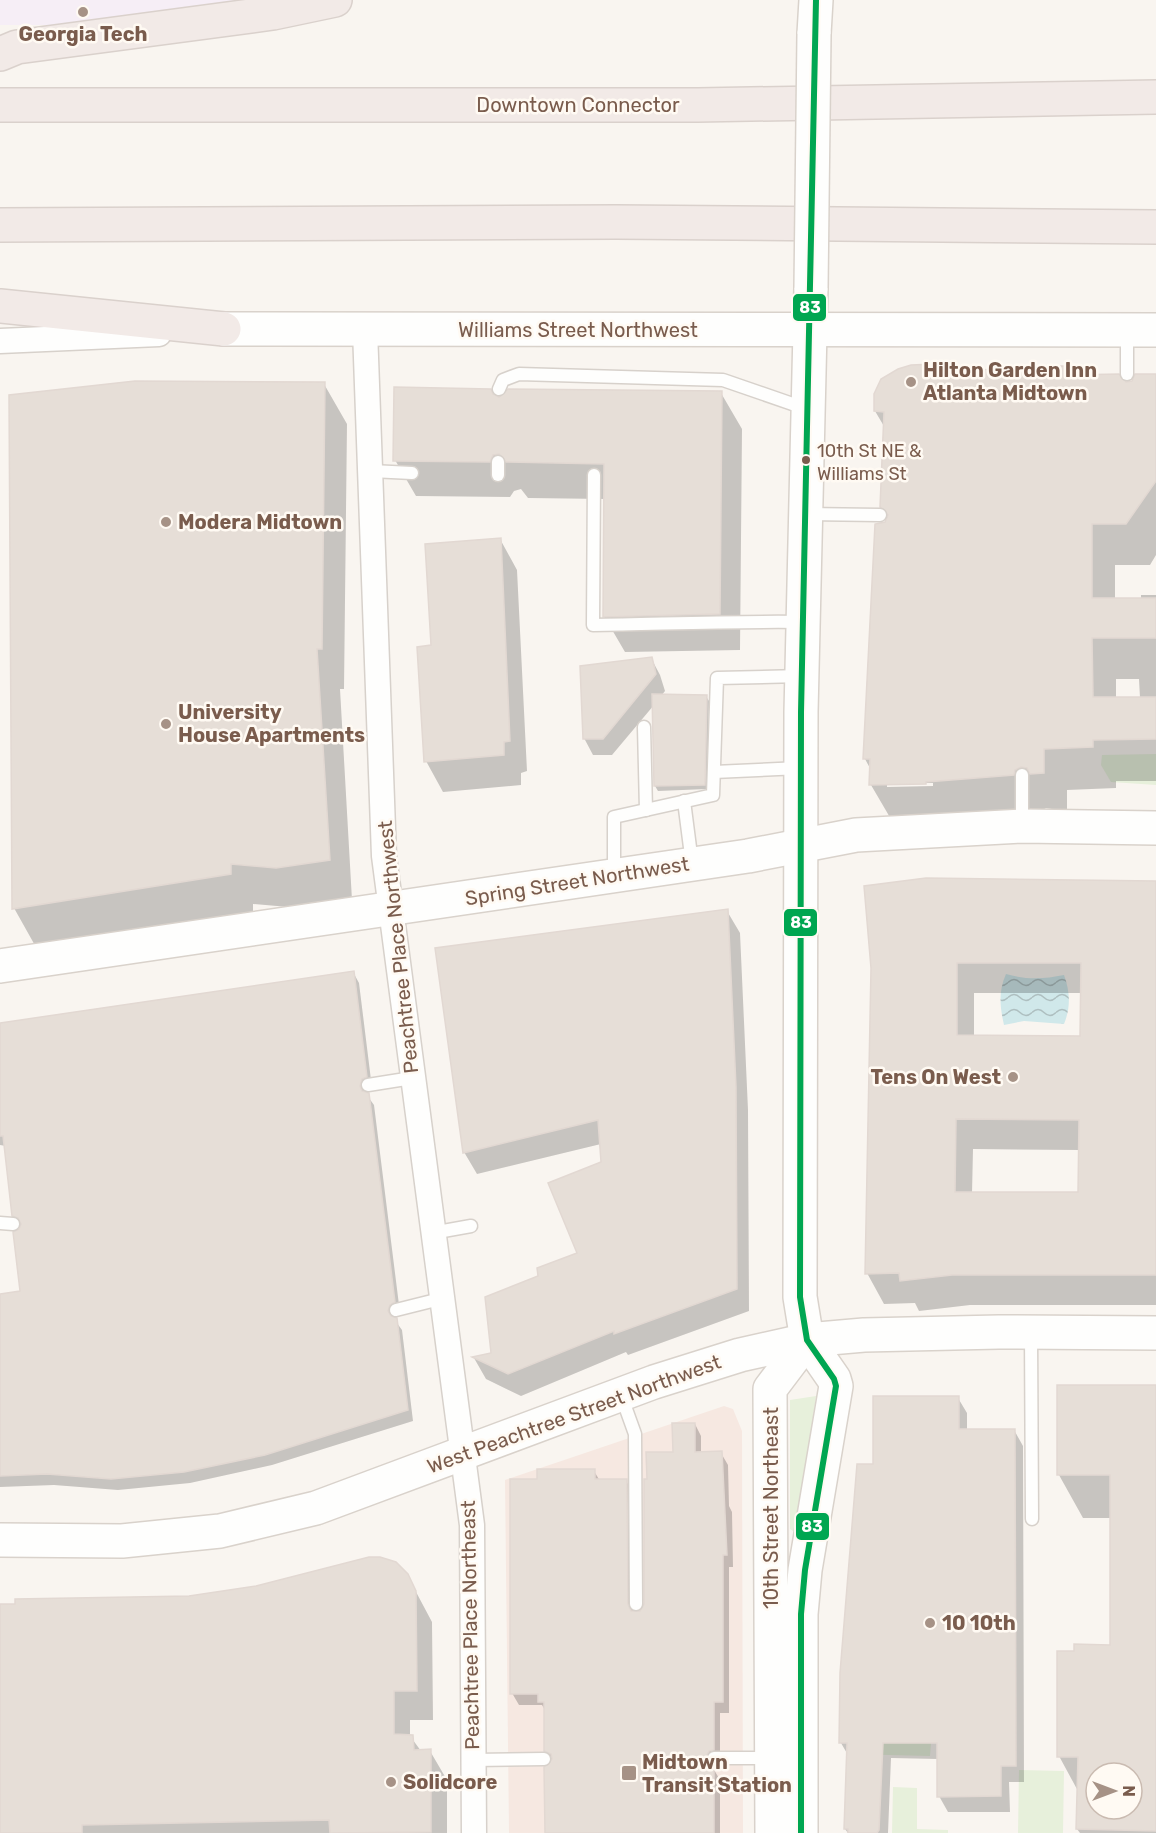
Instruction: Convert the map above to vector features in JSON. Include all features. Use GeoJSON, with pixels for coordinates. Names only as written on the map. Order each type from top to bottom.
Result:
{"type":"FeatureCollection","features":[{"type":"Feature","properties":{"kind":"highway"},"geometry":{"type":"LineString","coordinates":[[0,54],[17,47],[273,13],[335,0]]}},
{"type":"Feature","properties":{"kind":"highway","name":"Downtown Connector"},"geometry":{"type":"LineString","coordinates":[[0,105],[698,105],[1156,97]]}},
{"type":"Feature","properties":{"kind":"highway"},"geometry":{"type":"LineString","coordinates":[[0,225],[628,222],[1156,227]]}},
{"type":"Feature","properties":{"kind":"highway"},"geometry":{"type":"LineString","coordinates":[[0,306],[224,329]]}},
{"type":"Feature","properties":{"kind":"main road"},"geometry":{"type":"LineString","coordinates":[[807,1340],[800,1297],[801,768],[816,0]]}},
{"type":"Feature","properties":{"kind":"main road","name":"Williams Street Northwest"},"geometry":{"type":"LineString","coordinates":[[224,329],[1142,330]]}},
{"type":"Feature","properties":{"kind":"main road","name":"Spring Street Northwest"},"geometry":{"type":"LineString","coordinates":[[0,966],[614,876],[856,835],[1022,826],[1156,828]]}},
{"type":"Feature","properties":{"kind":"main road","name":"West Peachtree Street Northwest"},"geometry":{"type":"LineString","coordinates":[[0,1540],[122,1541],[220,1531],[316,1508],[621,1394],[740,1355],[807,1340],[864,1335],[1031,1332],[1156,1333]]}},
{"type":"Feature","properties":{"kind":"main road","name":"10th Street Northeast"},"geometry":{"type":"LineString","coordinates":[[772,1833],[770,1389],[807,1340],[834,1378],[836,1386],[810,1539],[802,1603],[801,1833]]}},
{"type":"Feature","properties":{"kind":"street","name":"Williams Street Northwest"},"geometry":{"type":"LineString","coordinates":[[0,341],[92,338],[224,329]]}},
{"type":"Feature","properties":{"kind":"street","name":"Peachtree Place Northwest"},"geometry":{"type":"LineString","coordinates":[[365,330],[384,856],[460,1454]]}},
{"type":"Feature","properties":{"kind":"street","name":"Peachtree Place Northeast"},"geometry":{"type":"LineString","coordinates":[[460,1454],[472,1525],[474,1833]]}},
{"type":"Feature","properties":{"kind":"lane"},"geometry":{"type":"LineString","coordinates":[[1127,374],[1142,330]]}},
{"type":"Feature","properties":{"kind":"lane"},"geometry":{"type":"LineString","coordinates":[[499,389],[503,380],[519,374],[723,380],[809,410]]}},
{"type":"Feature","properties":{"kind":"lane"},"geometry":{"type":"LineString","coordinates":[[498,462],[498,475]]}},
{"type":"Feature","properties":{"kind":"lane"},"geometry":{"type":"LineString","coordinates":[[371,471],[412,473]]}},
{"type":"Feature","properties":{"kind":"lane"},"geometry":{"type":"LineString","coordinates":[[594,475],[593,625],[695,624],[726,620],[804,622]]}},
{"type":"Feature","properties":{"kind":"lane"},"geometry":{"type":"LineString","coordinates":[[806,514],[880,515]]}},
{"type":"Feature","properties":{"kind":"lane"},"geometry":{"type":"LineString","coordinates":[[614,876],[614,817],[713,795],[717,678],[802,676]]}},
{"type":"Feature","properties":{"kind":"lane"},"geometry":{"type":"LineString","coordinates":[[644,728],[646,810]]}},
{"type":"Feature","properties":{"kind":"lane"},"geometry":{"type":"LineString","coordinates":[[714,772],[801,768]]}},
{"type":"Feature","properties":{"kind":"lane"},"geometry":{"type":"LineString","coordinates":[[1022,775],[1022,826]]}},
{"type":"Feature","properties":{"kind":"lane"},"geometry":{"type":"LineString","coordinates":[[684,801],[692,864]]}},
{"type":"Feature","properties":{"kind":"lane"},"geometry":{"type":"LineString","coordinates":[[368,1085],[412,1078]]}},
{"type":"Feature","properties":{"kind":"lane"},"geometry":{"type":"LineString","coordinates":[[432,1233],[471,1226]]}},
{"type":"Feature","properties":{"kind":"lane"},"geometry":{"type":"LineString","coordinates":[[396,1310],[440,1299]]}},
{"type":"Feature","properties":{"kind":"lane"},"geometry":{"type":"LineString","coordinates":[[1031,1332],[1032,1519]]}},
{"type":"Feature","properties":{"kind":"lane"},"geometry":{"type":"LineString","coordinates":[[621,1394],[635,1434],[636,1604]]}},
{"type":"Feature","properties":{"kind":"lane"},"geometry":{"type":"LineString","coordinates":[[714,1758],[772,1758]]}},
{"type":"Feature","properties":{"kind":"lane"},"geometry":{"type":"LineString","coordinates":[[474,1760],[544,1759]]}},
{"type":"Feature","properties":{"kind":"shaded area","name":"Georgia Tech"},"geometry":{"type":"Polygon","coordinates":[[[0,0],[239,0],[95,25],[0,25],[0,0]]]}},
{"type":"Feature","properties":{"kind":"shaded area"},"geometry":{"type":"Polygon","coordinates":[[[724,1406],[733,1409],[742,1431],[743,1833],[509,1833],[505,1480],[724,1406]]]}},
{"type":"Feature","properties":{"kind":"green space"},"geometry":{"type":"Polygon","coordinates":[[[1156,754],[1156,785],[1111,782],[1101,765],[1102,755],[1156,754]]]}},
{"type":"Feature","properties":{"kind":"green space"},"geometry":{"type":"Polygon","coordinates":[[[816,1396],[797,1528],[793,1531],[790,1529],[790,1400],[816,1396]]]}},
{"type":"Feature","properties":{"kind":"green space"},"geometry":{"type":"Polygon","coordinates":[[[849,1743],[931,1743],[930,1756],[848,1754],[849,1743]]]}},
{"type":"Feature","properties":{"kind":"green space"},"geometry":{"type":"Polygon","coordinates":[[[1019,1770],[1064,1771],[1063,1833],[1018,1833],[1019,1770]]]}},
{"type":"Feature","properties":{"kind":"green space"},"geometry":{"type":"Polygon","coordinates":[[[893,1787],[917,1788],[917,1829],[948,1830],[948,1833],[892,1833],[893,1787]]]}},
{"type":"Feature","properties":{"kind":"water"},"geometry":{"type":"Polygon","coordinates":[[[1006,974],[1035,978],[1064,975],[1069,999],[1064,1024],[1024,1021],[1004,1025],[1001,1000],[1006,974]]]}},
{"type":"Feature","properties":{"kind":"building"},"geometry":{"type":"Polygon","coordinates":[[[956,363],[956,370],[1043,369],[1043,366],[1069,366],[1069,375],[1119,374],[1126,382],[1132,381],[1135,374],[1156,374],[1156,481],[1126,524],[1092,524],[1092,598],[1156,598],[1156,638],[1092,638],[1093,697],[1156,697],[1156,739],[1093,740],[1093,747],[1044,749],[1044,773],[1030,774],[1027,768],[1021,767],[1015,770],[1014,775],[926,782],[926,784],[869,785],[870,759],[863,759],[875,524],[885,522],[888,515],[880,507],[884,412],[874,411],[874,394],[881,379],[898,369],[911,365],[956,363]]]}},
{"type":"Feature","properties":{"kind":"building"},"geometry":{"type":"Polygon","coordinates":[[[135,381],[325,382],[322,649],[317,649],[330,860],[276,868],[231,864],[231,874],[12,909],[9,395],[135,381]]]}},
{"type":"Feature","properties":{"kind":"building"},"geometry":{"type":"Polygon","coordinates":[[[394,387],[491,389],[493,394],[499,397],[508,389],[722,391],[720,614],[603,617],[604,464],[506,462],[499,454],[493,455],[490,462],[393,461],[394,387]]]}},
{"type":"Feature","properties":{"kind":"building"},"geometry":{"type":"Polygon","coordinates":[[[501,538],[510,741],[504,742],[504,755],[424,762],[417,647],[431,645],[425,544],[501,538]]]}},
{"type":"Feature","properties":{"kind":"building"},"geometry":{"type":"Polygon","coordinates":[[[652,657],[656,674],[603,739],[583,739],[580,666],[652,657]]]}},
{"type":"Feature","properties":{"kind":"building"},"geometry":{"type":"Polygon","coordinates":[[[652,694],[707,695],[705,785],[654,786],[652,694]]]}},
{"type":"Feature","properties":{"kind":"building","name":"Tens On West"},"geometry":{"type":"Polygon","coordinates":[[[926,878],[1156,881],[1156,1275],[952,1275],[900,1281],[899,1273],[865,1274],[871,968],[864,886],[926,878]],[[957,963],[957,1035],[1080,1036],[1081,963],[957,963]],[[956,1119],[955,1192],[1078,1192],[1079,1120],[956,1119]]]}},
{"type":"Feature","properties":{"kind":"building"},"geometry":{"type":"Polygon","coordinates":[[[728,909],[736,1087],[737,1289],[614,1334],[614,1331],[508,1374],[472,1357],[491,1353],[485,1297],[538,1276],[537,1268],[577,1253],[548,1183],[601,1162],[598,1120],[463,1153],[435,948],[728,909]]]}},
{"type":"Feature","properties":{"kind":"building"},"geometry":{"type":"Polygon","coordinates":[[[354,971],[367,1077],[362,1079],[360,1086],[362,1091],[369,1093],[395,1302],[390,1305],[388,1311],[391,1316],[397,1318],[408,1410],[265,1455],[184,1472],[111,1479],[47,1474],[0,1476],[0,1294],[20,1291],[13,1232],[19,1229],[21,1224],[18,1218],[12,1216],[3,1136],[0,1136],[0,1023],[354,971]]]}},
{"type":"Feature","properties":{"kind":"building"},"geometry":{"type":"Polygon","coordinates":[[[1057,1385],[1156,1385],[1156,1831],[1076,1829],[1078,1757],[1057,1757],[1057,1651],[1074,1651],[1074,1644],[1110,1645],[1110,1475],[1057,1475],[1057,1385]]]}},
{"type":"Feature","properties":{"kind":"building","name":"10 10th"},"geometry":{"type":"Polygon","coordinates":[[[873,1396],[959,1396],[959,1429],[1015,1429],[1016,1766],[1001,1766],[1001,1796],[937,1797],[937,1743],[883,1743],[879,1830],[877,1833],[848,1833],[848,1829],[844,1829],[847,1743],[839,1743],[840,1673],[857,1464],[873,1464],[873,1396]]]}},
{"type":"Feature","properties":{"kind":"building"},"geometry":{"type":"Polygon","coordinates":[[[672,1423],[695,1423],[695,1452],[722,1451],[727,1555],[723,1555],[723,1702],[714,1702],[714,1750],[709,1751],[706,1757],[707,1763],[714,1766],[714,1833],[545,1833],[544,1767],[552,1759],[551,1754],[544,1751],[544,1702],[538,1702],[538,1694],[510,1694],[510,1479],[537,1479],[537,1469],[595,1469],[595,1479],[627,1479],[628,1604],[631,1611],[640,1611],[644,1604],[646,1452],[673,1452],[672,1423]]]}},
{"type":"Feature","properties":{"kind":"building"},"geometry":{"type":"Polygon","coordinates":[[[369,1557],[380,1557],[396,1562],[408,1574],[416,1591],[417,1691],[394,1691],[394,1734],[413,1735],[414,1750],[431,1749],[431,1832],[330,1833],[329,1820],[82,1825],[82,1833],[0,1833],[0,1604],[15,1604],[15,1599],[189,1596],[256,1586],[369,1557]]]}},
{"type":"Feature","properties":{"kind":"transit line","name":"83"},"geometry":{"type":"LineString","coordinates":[[801,1833],[801,1614],[805,1570],[836,1386],[834,1379],[807,1340],[800,1297],[801,712],[816,0]]}},
{"type":"Feature","properties":{"kind":"place","name":"Georgia Tech"},"geometry":{"type":"Point","coordinates":[83,12]}},
{"type":"Feature","properties":{"kind":"place","name":"Hilton Garden Inn Atlanta Midtown"},"geometry":{"type":"Point","coordinates":[911,382]}},
{"type":"Feature","properties":{"kind":"place","name":"10th St NE & Williams St"},"geometry":{"type":"Point","coordinates":[806,460]}},
{"type":"Feature","properties":{"kind":"place","name":"Modera Midtown"},"geometry":{"type":"Point","coordinates":[166,522]}},
{"type":"Feature","properties":{"kind":"place","name":"University House Apartments"},"geometry":{"type":"Point","coordinates":[166,724]}},
{"type":"Feature","properties":{"kind":"place","name":"Tens On West"},"geometry":{"type":"Point","coordinates":[1013,1077]}},
{"type":"Feature","properties":{"kind":"place","name":"10 10th"},"geometry":{"type":"Point","coordinates":[930,1623]}},
{"type":"Feature","properties":{"kind":"place","name":"Midtown Transit Station"},"geometry":{"type":"Point","coordinates":[629,1773]}},
{"type":"Feature","properties":{"kind":"place","name":"Solidcore"},"geometry":{"type":"Point","coordinates":[391,1782]}}]}
